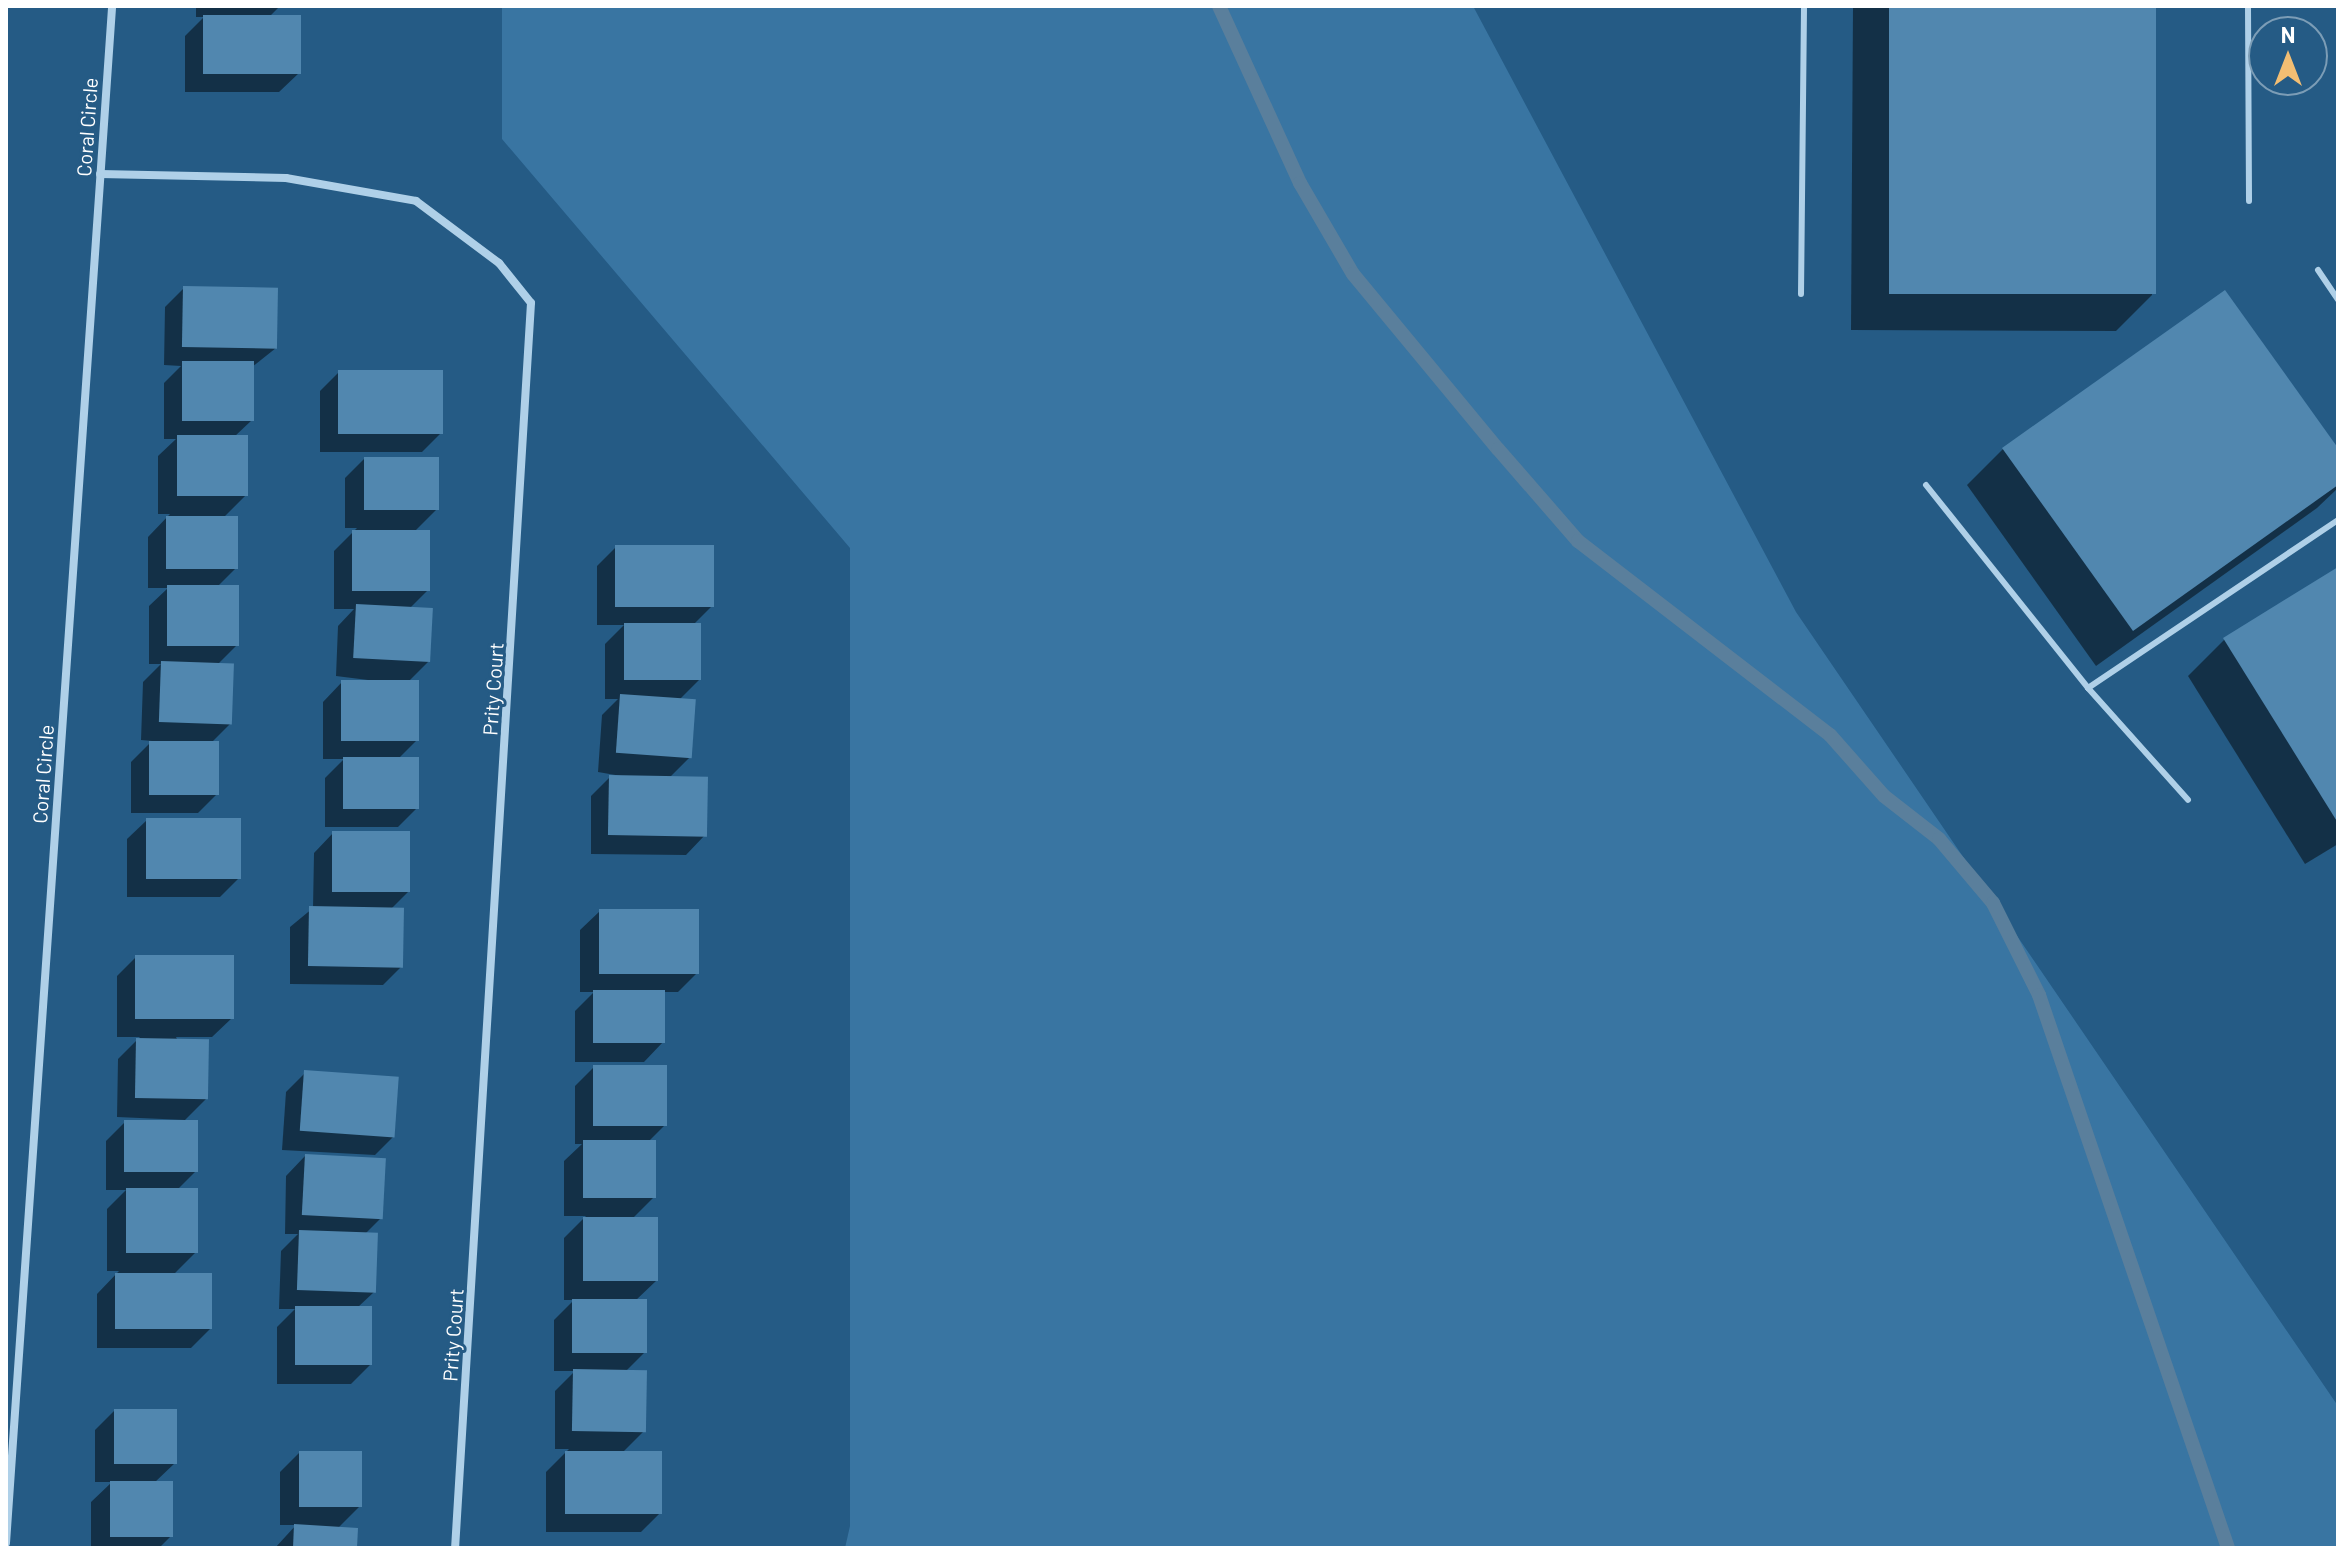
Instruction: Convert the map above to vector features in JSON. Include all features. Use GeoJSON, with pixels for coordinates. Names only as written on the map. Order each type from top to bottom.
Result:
{"type":"FeatureCollection","features":[{"type":"Feature","properties":{"kind":"street","name":"Coral Circle"},"geometry":{"type":"LineString","coordinates":[[6,1543],[112,6]]}},
{"type":"Feature","properties":{"kind":"street","name":"Prity Court"},"geometry":{"type":"LineString","coordinates":[[100,174],[286,178],[416,201],[499,263],[531,303],[455,1548]]}},
{"type":"Feature","properties":{"kind":"lane"},"geometry":{"type":"LineString","coordinates":[[1801,294],[1804,6]]}},
{"type":"Feature","properties":{"kind":"lane"},"geometry":{"type":"LineString","coordinates":[[2248,6],[2249,201]]}},
{"type":"Feature","properties":{"kind":"lane"},"geometry":{"type":"LineString","coordinates":[[2318,270],[2338,300]]}},
{"type":"Feature","properties":{"kind":"lane"},"geometry":{"type":"LineString","coordinates":[[1926,485],[2088,688],[2188,800]]}},
{"type":"Feature","properties":{"kind":"lane"},"geometry":{"type":"LineString","coordinates":[[2088,688],[2338,520]]}},
{"type":"Feature","properties":{"kind":"shaded area"},"geometry":{"type":"Polygon","coordinates":[[[502,6],[1473,6],[1796,612],[2338,1406],[2338,1548],[845,1548],[850,1526],[850,548],[502,139],[502,6]]]}},
{"type":"Feature","properties":{"kind":"building"},"geometry":{"type":"Polygon","coordinates":[[[1889,6],[2156,6],[2156,294],[1889,294],[1889,6]]]}},
{"type":"Feature","properties":{"kind":"building"},"geometry":{"type":"Polygon","coordinates":[[[203,15],[301,15],[301,74],[203,74],[203,15]]]}},
{"type":"Feature","properties":{"kind":"building"},"geometry":{"type":"Polygon","coordinates":[[[183,286],[278,288],[277,349],[182,347],[183,286]]]}},
{"type":"Feature","properties":{"kind":"building"},"geometry":{"type":"Polygon","coordinates":[[[2225,290],[2338,448],[2338,485],[2133,631],[2002,448],[2225,290]]]}},
{"type":"Feature","properties":{"kind":"building"},"geometry":{"type":"Polygon","coordinates":[[[182,361],[254,361],[254,421],[182,421],[182,361]]]}},
{"type":"Feature","properties":{"kind":"building"},"geometry":{"type":"Polygon","coordinates":[[[338,370],[443,370],[443,434],[338,434],[338,370]]]}},
{"type":"Feature","properties":{"kind":"building"},"geometry":{"type":"Polygon","coordinates":[[[177,435],[248,435],[248,496],[177,496],[177,435]]]}},
{"type":"Feature","properties":{"kind":"building"},"geometry":{"type":"Polygon","coordinates":[[[364,457],[439,457],[439,510],[364,510],[364,457]]]}},
{"type":"Feature","properties":{"kind":"building"},"geometry":{"type":"Polygon","coordinates":[[[166,516],[238,516],[238,569],[166,569],[166,516]]]}},
{"type":"Feature","properties":{"kind":"building"},"geometry":{"type":"Polygon","coordinates":[[[352,530],[430,530],[430,591],[352,591],[352,530]]]}},
{"type":"Feature","properties":{"kind":"building"},"geometry":{"type":"Polygon","coordinates":[[[615,545],[714,545],[714,607],[615,607],[615,545]]]}},
{"type":"Feature","properties":{"kind":"building"},"geometry":{"type":"Polygon","coordinates":[[[2338,567],[2338,823],[2223,638],[2338,567]]]}},
{"type":"Feature","properties":{"kind":"building"},"geometry":{"type":"Polygon","coordinates":[[[167,585],[239,585],[239,646],[167,646],[167,585]]]}},
{"type":"Feature","properties":{"kind":"building"},"geometry":{"type":"Polygon","coordinates":[[[356,604],[433,608],[430,662],[353,658],[356,604]]]}},
{"type":"Feature","properties":{"kind":"building"},"geometry":{"type":"Polygon","coordinates":[[[624,623],[701,623],[701,680],[624,680],[624,623]]]}},
{"type":"Feature","properties":{"kind":"building"},"geometry":{"type":"Polygon","coordinates":[[[161,661],[234,664],[232,725],[159,722],[161,661]]]}},
{"type":"Feature","properties":{"kind":"building"},"geometry":{"type":"Polygon","coordinates":[[[341,680],[419,680],[419,741],[341,741],[341,680]]]}},
{"type":"Feature","properties":{"kind":"building"},"geometry":{"type":"Polygon","coordinates":[[[620,694],[696,699],[692,758],[616,753],[620,694]]]}},
{"type":"Feature","properties":{"kind":"building"},"geometry":{"type":"Polygon","coordinates":[[[149,741],[219,741],[219,795],[149,795],[149,741]]]}},
{"type":"Feature","properties":{"kind":"building"},"geometry":{"type":"Polygon","coordinates":[[[343,757],[419,757],[419,809],[343,809],[343,757]]]}},
{"type":"Feature","properties":{"kind":"building"},"geometry":{"type":"Polygon","coordinates":[[[609,775],[708,777],[707,837],[608,835],[609,775]]]}},
{"type":"Feature","properties":{"kind":"building"},"geometry":{"type":"Polygon","coordinates":[[[146,818],[241,818],[241,879],[146,879],[146,818]]]}},
{"type":"Feature","properties":{"kind":"building"},"geometry":{"type":"Polygon","coordinates":[[[332,831],[410,831],[410,892],[332,892],[332,831]]]}},
{"type":"Feature","properties":{"kind":"building"},"geometry":{"type":"Polygon","coordinates":[[[309,906],[404,908],[403,968],[308,966],[309,906]]]}},
{"type":"Feature","properties":{"kind":"building"},"geometry":{"type":"Polygon","coordinates":[[[599,909],[699,909],[699,974],[599,974],[599,909]]]}},
{"type":"Feature","properties":{"kind":"building"},"geometry":{"type":"Polygon","coordinates":[[[135,955],[234,955],[234,1019],[135,1019],[135,955]]]}},
{"type":"Feature","properties":{"kind":"building"},"geometry":{"type":"Polygon","coordinates":[[[593,990],[665,990],[665,1043],[593,1043],[593,990]]]}},
{"type":"Feature","properties":{"kind":"building"},"geometry":{"type":"Polygon","coordinates":[[[136,1038],[209,1039],[208,1099],[135,1098],[136,1038]]]}},
{"type":"Feature","properties":{"kind":"building"},"geometry":{"type":"Polygon","coordinates":[[[593,1065],[667,1065],[667,1126],[593,1126],[593,1065]]]}},
{"type":"Feature","properties":{"kind":"building"},"geometry":{"type":"Polygon","coordinates":[[[304,1070],[399,1077],[395,1137],[300,1131],[304,1070]]]}},
{"type":"Feature","properties":{"kind":"building"},"geometry":{"type":"Polygon","coordinates":[[[124,1120],[198,1120],[198,1172],[124,1172],[124,1120]]]}},
{"type":"Feature","properties":{"kind":"building"},"geometry":{"type":"Polygon","coordinates":[[[583,1140],[656,1140],[656,1198],[583,1198],[583,1140]]]}},
{"type":"Feature","properties":{"kind":"building"},"geometry":{"type":"Polygon","coordinates":[[[305,1154],[386,1158],[383,1219],[302,1215],[305,1154]]]}},
{"type":"Feature","properties":{"kind":"building"},"geometry":{"type":"Polygon","coordinates":[[[126,1188],[198,1188],[198,1253],[126,1253],[126,1188]]]}},
{"type":"Feature","properties":{"kind":"building"},"geometry":{"type":"Polygon","coordinates":[[[583,1217],[658,1217],[658,1281],[583,1281],[583,1217]]]}},
{"type":"Feature","properties":{"kind":"building"},"geometry":{"type":"Polygon","coordinates":[[[299,1230],[378,1233],[376,1293],[297,1290],[299,1230]]]}},
{"type":"Feature","properties":{"kind":"building"},"geometry":{"type":"Polygon","coordinates":[[[115,1273],[212,1273],[212,1329],[115,1329],[115,1273]]]}},
{"type":"Feature","properties":{"kind":"building"},"geometry":{"type":"Polygon","coordinates":[[[572,1299],[647,1299],[647,1353],[572,1353],[572,1299]]]}},
{"type":"Feature","properties":{"kind":"building"},"geometry":{"type":"Polygon","coordinates":[[[295,1306],[372,1306],[372,1365],[295,1365],[295,1306]]]}},
{"type":"Feature","properties":{"kind":"building"},"geometry":{"type":"Polygon","coordinates":[[[573,1369],[647,1370],[646,1432],[572,1431],[573,1369]]]}},
{"type":"Feature","properties":{"kind":"building"},"geometry":{"type":"Polygon","coordinates":[[[114,1409],[177,1409],[177,1464],[114,1464],[114,1409]]]}},
{"type":"Feature","properties":{"kind":"building"},"geometry":{"type":"Polygon","coordinates":[[[299,1451],[362,1451],[362,1507],[299,1507],[299,1451]]]}},
{"type":"Feature","properties":{"kind":"building"},"geometry":{"type":"Polygon","coordinates":[[[565,1451],[662,1451],[662,1514],[565,1514],[565,1451]]]}},
{"type":"Feature","properties":{"kind":"building"},"geometry":{"type":"Polygon","coordinates":[[[110,1481],[173,1481],[173,1537],[110,1537],[110,1481]]]}},
{"type":"Feature","properties":{"kind":"building"},"geometry":{"type":"Polygon","coordinates":[[[294,1524],[358,1528],[357,1548],[293,1548],[294,1524]]]}},
{"type":"Feature","properties":{"kind":"waterway"},"geometry":{"type":"LineString","coordinates":[[1219,6],[1300,183],[1353,274],[1498,449],[1578,541],[1830,735],[1884,796],[1939,839],[1993,903],[2039,995],[2228,1548]]}}]}
